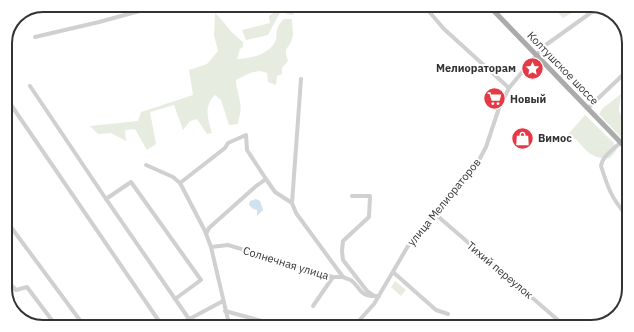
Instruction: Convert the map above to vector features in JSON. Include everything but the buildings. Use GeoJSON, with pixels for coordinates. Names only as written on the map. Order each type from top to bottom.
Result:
{"type":"FeatureCollection","features":[{"type":"Feature","properties":{"kind":"main road","name":"Колтушское шоссе"},"geometry":{"type":"LineString","coordinates":[[495,12],[621,142]]}},
{"type":"Feature","properties":{"kind":"street"},"geometry":{"type":"LineString","coordinates":[[36,37],[136,12]]}},
{"type":"Feature","properties":{"kind":"street"},"geometry":{"type":"LineString","coordinates":[[429,12],[444,29],[509,88]]}},
{"type":"Feature","properties":{"kind":"street","name":"улица Мелиораторов"},"geometry":{"type":"LineString","coordinates":[[360,320],[379,296],[408,246],[480,159],[486,147],[499,108],[509,88],[543,47],[592,12]]}},
{"type":"Feature","properties":{"kind":"street"},"geometry":{"type":"LineString","coordinates":[[588,108],[622,76]]}},
{"type":"Feature","properties":{"kind":"street"},"geometry":{"type":"LineString","coordinates":[[180,183],[225,148],[228,143],[246,135],[247,150],[266,179],[275,192],[292,203],[301,79]]}},
{"type":"Feature","properties":{"kind":"street"},"geometry":{"type":"LineString","coordinates":[[30,86],[189,319],[223,301]]}},
{"type":"Feature","properties":{"kind":"street"},"geometry":{"type":"LineString","coordinates":[[12,106],[158,320]]}},
{"type":"Feature","properties":{"kind":"street"},"geometry":{"type":"LineString","coordinates":[[621,142],[604,158],[601,166],[609,191],[622,210]]}},
{"type":"Feature","properties":{"kind":"street"},"geometry":{"type":"LineString","coordinates":[[146,165],[173,177],[180,183],[206,234],[211,248],[227,320]]}},
{"type":"Feature","properties":{"kind":"street"},"geometry":{"type":"LineString","coordinates":[[206,234],[209,228],[266,179]]}},
{"type":"Feature","properties":{"kind":"street"},"geometry":{"type":"LineString","coordinates":[[106,199],[131,182],[201,280],[176,298]]}},
{"type":"Feature","properties":{"kind":"street"},"geometry":{"type":"LineString","coordinates":[[352,196],[370,196],[369,217],[344,241],[342,251],[343,260],[367,291],[374,296]]}},
{"type":"Feature","properties":{"kind":"street","name":"Солнечная улица"},"geometry":{"type":"LineString","coordinates":[[292,203],[296,213],[343,278]]}},
{"type":"Feature","properties":{"kind":"street","name":"Тихий переулок"},"geometry":{"type":"LineString","coordinates":[[434,213],[558,320]]}},
{"type":"Feature","properties":{"kind":"street"},"geometry":{"type":"LineString","coordinates":[[12,228],[80,320]]}},
{"type":"Feature","properties":{"kind":"street","name":"Солнечная улица"},"geometry":{"type":"LineString","coordinates":[[211,248],[228,245],[333,277],[343,278]]}},
{"type":"Feature","properties":{"kind":"street"},"geometry":{"type":"LineString","coordinates":[[393,272],[436,310],[448,314]]}},
{"type":"Feature","properties":{"kind":"street"},"geometry":{"type":"LineString","coordinates":[[313,306],[333,277]]}},
{"type":"Feature","properties":{"kind":"street"},"geometry":{"type":"LineString","coordinates":[[343,278],[351,280],[364,294],[368,296],[379,296]]}},
{"type":"Feature","properties":{"kind":"street"},"geometry":{"type":"LineString","coordinates":[[12,286],[16,290],[27,288],[52,320]]}},
{"type":"Feature","properties":{"kind":"street"},"geometry":{"type":"LineString","coordinates":[[225,311],[258,320]]}},
{"type":"Feature","properties":{"kind":"shaded area"},"geometry":{"type":"Polygon","coordinates":[[[275,12],[281,12],[268,35],[246,40],[242,30],[270,23],[269,16],[275,12]]]}},
{"type":"Feature","properties":{"kind":"shaded area"},"geometry":{"type":"Polygon","coordinates":[[[284,12],[294,12],[293,15],[284,12]]]}},
{"type":"Feature","properties":{"kind":"shaded area"},"geometry":{"type":"Polygon","coordinates":[[[558,12],[573,12],[563,18],[558,12]]]}},
{"type":"Feature","properties":{"kind":"shaded area"},"geometry":{"type":"Polygon","coordinates":[[[215,13],[243,42],[243,47],[240,49],[237,59],[254,57],[265,52],[276,40],[278,26],[284,19],[292,19],[293,37],[286,51],[288,61],[282,68],[282,74],[277,76],[276,85],[268,82],[267,73],[259,71],[236,80],[241,107],[238,124],[229,125],[221,100],[215,95],[209,104],[208,109],[208,118],[212,133],[207,134],[197,119],[190,121],[183,130],[174,105],[150,112],[156,144],[147,150],[135,129],[125,130],[126,141],[111,133],[98,134],[90,126],[138,121],[141,112],[193,95],[189,70],[207,64],[218,51],[214,35],[215,13]]]}},
{"type":"Feature","properties":{"kind":"shaded area"},"geometry":{"type":"Polygon","coordinates":[[[621,94],[619,110],[622,119],[622,139],[599,114],[603,108],[621,94]]]}},
{"type":"Feature","properties":{"kind":"shaded area"},"geometry":{"type":"Polygon","coordinates":[[[585,115],[614,143],[616,151],[610,158],[599,158],[590,154],[576,139],[564,139],[585,115]]]}},
{"type":"Feature","properties":{"kind":"shaded area"},"geometry":{"type":"Polygon","coordinates":[[[395,281],[406,290],[401,296],[391,287],[395,281]]]}},
{"type":"Feature","properties":{"kind":"water"},"geometry":{"type":"Polygon","coordinates":[[[256,199],[260,201],[263,210],[257,216],[257,210],[253,209],[249,205],[250,201],[256,199]]]}},
{"type":"Feature","properties":{"kind":"place","name":"Мелиораторам"},"geometry":{"type":"Point","coordinates":[532,68]}},
{"type":"Feature","properties":{"kind":"place","name":"Новый"},"geometry":{"type":"Point","coordinates":[495,99]}},
{"type":"Feature","properties":{"kind":"place","name":"Вимос"},"geometry":{"type":"Point","coordinates":[523,138]}}]}
